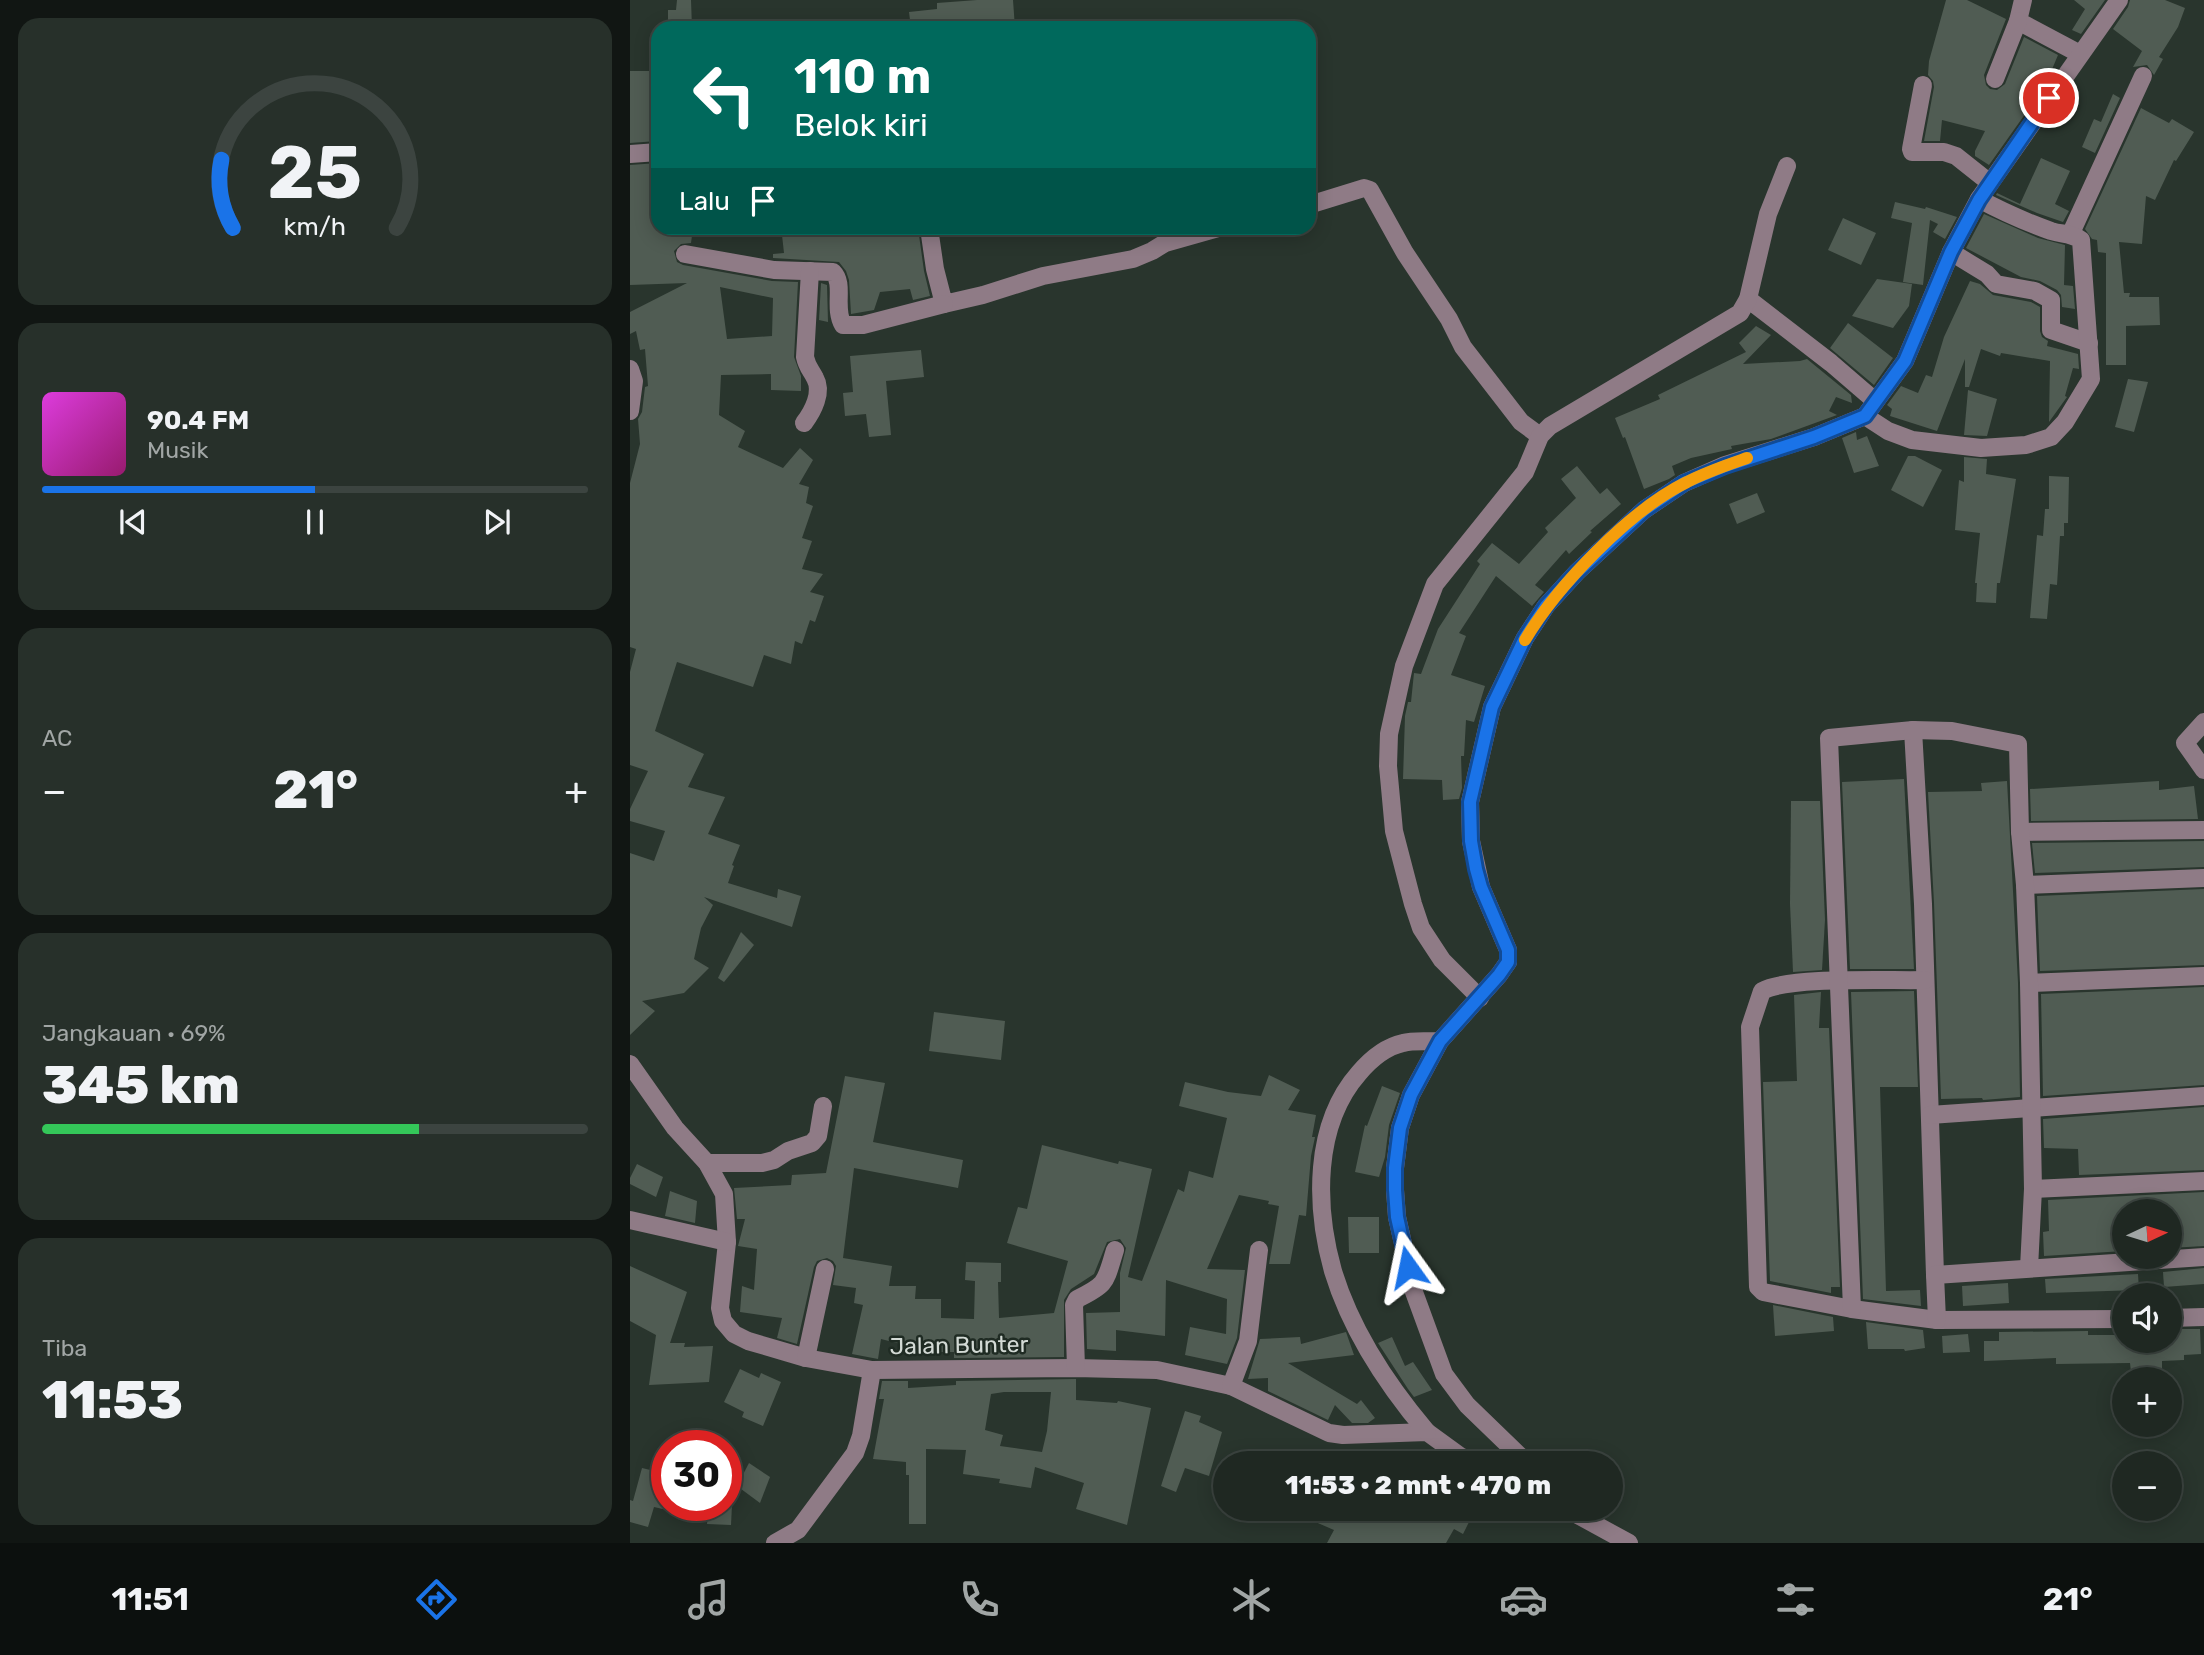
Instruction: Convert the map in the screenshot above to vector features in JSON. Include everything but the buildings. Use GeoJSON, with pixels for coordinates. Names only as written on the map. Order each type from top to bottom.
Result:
{"type":"FeatureCollection","features":[{"type":"Feature","properties":{"kind":"street"},"geometry":{"type":"LineString","coordinates":[[1995,79],[2018,21],[2023,0]]}},
{"type":"Feature","properties":{"kind":"street"},"geometry":{"type":"LineString","coordinates":[[1515,1451],[1467,1405],[1444,1374],[1414,1292],[1397,1217],[1395,1168],[1400,1128],[1411,1095],[1440,1041],[1480,998],[1508,962],[1476,869],[1471,841],[1470,802],[1492,707],[1525,638],[1546,606],[1644,510],[1684,483],[1865,416],[1874,400],[1905,361],[1951,252],[1979,200],[2119,0]]}},
{"type":"Feature","properties":{"kind":"street"},"geometry":{"type":"LineString","coordinates":[[2018,21],[2080,54]]}},
{"type":"Feature","properties":{"kind":"street"},"geometry":{"type":"LineString","coordinates":[[2071,233],[2143,76]]}},
{"type":"Feature","properties":{"kind":"street"},"geometry":{"type":"LineString","coordinates":[[1923,85],[1912,152],[1944,152],[1956,156],[1990,183]]}},
{"type":"Feature","properties":{"kind":"street"},"geometry":{"type":"LineString","coordinates":[[630,154],[651,152]]}},
{"type":"Feature","properties":{"kind":"street"},"geometry":{"type":"LineString","coordinates":[[1480,998],[1442,960],[1421,928],[1394,831],[1388,766],[1389,734],[1404,666],[1435,584],[1525,472],[1540,436],[1550,426],[1740,313],[1748,299],[1768,214],[1787,166]]}},
{"type":"Feature","properties":{"kind":"street"},"geometry":{"type":"LineString","coordinates":[[1316,203],[1364,188],[1370,190],[1405,253],[1449,319],[1463,347],[1521,422],[1540,436]]}},
{"type":"Feature","properties":{"kind":"street"},"geometry":{"type":"LineString","coordinates":[[1865,416],[1888,431],[1912,440],[1981,448],[2026,446],[2051,438],[2065,422],[2091,379],[2081,240],[2071,233],[2059,234],[2015,218],[1979,200]]}},
{"type":"Feature","properties":{"kind":"street"},"geometry":{"type":"LineString","coordinates":[[930,235],[944,304]]}},
{"type":"Feature","properties":{"kind":"street"},"geometry":{"type":"LineString","coordinates":[[685,254],[774,270],[833,272],[837,275],[838,316],[843,325],[863,325],[983,295],[1043,276],[1133,259],[1165,243],[1193,235]]}},
{"type":"Feature","properties":{"kind":"street"},"geometry":{"type":"LineString","coordinates":[[1951,252],[1987,274],[1996,284],[2035,291],[2051,300],[2051,330],[2089,343]]}},
{"type":"Feature","properties":{"kind":"street"},"geometry":{"type":"LineString","coordinates":[[804,423],[815,404],[818,387],[805,357],[810,271]]}},
{"type":"Feature","properties":{"kind":"street"},"geometry":{"type":"LineString","coordinates":[[1748,299],[1874,400]]}},
{"type":"Feature","properties":{"kind":"street"},"geometry":{"type":"LineString","coordinates":[[630,369],[634,381],[630,411]]}},
{"type":"Feature","properties":{"kind":"street"},"geometry":{"type":"LineString","coordinates":[[2204,722],[2185,743],[2204,770]]}},
{"type":"Feature","properties":{"kind":"street"},"geometry":{"type":"LineString","coordinates":[[1913,730],[1937,1320]]}},
{"type":"Feature","properties":{"kind":"street"},"geometry":{"type":"LineString","coordinates":[[1852,1310],[1829,738],[1913,730],[1952,731],[2018,744],[2029,983],[2033,1189],[2029,1268]]}},
{"type":"Feature","properties":{"kind":"street"},"geometry":{"type":"LineString","coordinates":[[2020,832],[2204,830]]}},
{"type":"Feature","properties":{"kind":"street"},"geometry":{"type":"LineString","coordinates":[[2025,885],[2204,878]]}},
{"type":"Feature","properties":{"kind":"street"},"geometry":{"type":"LineString","coordinates":[[2029,983],[2204,976]]}},
{"type":"Feature","properties":{"kind":"street"},"geometry":{"type":"LineString","coordinates":[[1925,980],[1773,985],[1762,991],[1750,1027],[1757,1281],[1763,1292],[1852,1310],[1937,1320],[2112,1319]]}},
{"type":"Feature","properties":{"kind":"street"},"geometry":{"type":"LineString","coordinates":[[1440,1041],[1403,1043],[1383,1051],[1367,1063],[1341,1096],[1333,1115],[1322,1159],[1324,1230],[1334,1272],[1364,1342],[1409,1410],[1427,1432],[1453,1451]]}},
{"type":"Feature","properties":{"kind":"street","name":"Jalan Bunter"},"geometry":{"type":"LineString","coordinates":[[630,1064],[676,1128],[706,1163],[724,1194],[727,1242],[720,1308],[727,1328],[748,1340],[806,1358],[872,1370],[1157,1370],[1231,1386],[1329,1433],[1343,1435],[1427,1432]]}},
{"type":"Feature","properties":{"kind":"street"},"geometry":{"type":"LineString","coordinates":[[1930,1115],[2204,1096]]}},
{"type":"Feature","properties":{"kind":"street"},"geometry":{"type":"LineString","coordinates":[[706,1163],[762,1163],[774,1160],[788,1150],[812,1143],[818,1136],[823,1106]]}},
{"type":"Feature","properties":{"kind":"street"},"geometry":{"type":"LineString","coordinates":[[2033,1189],[2204,1181]]}},
{"type":"Feature","properties":{"kind":"street"},"geometry":{"type":"LineString","coordinates":[[630,1220],[727,1242]]}},
{"type":"Feature","properties":{"kind":"street"},"geometry":{"type":"LineString","coordinates":[[1076,1368],[1074,1305],[1077,1299],[1100,1288],[1106,1280],[1115,1250]]}},
{"type":"Feature","properties":{"kind":"street"},"geometry":{"type":"LineString","coordinates":[[1231,1386],[1248,1341],[1259,1250]]}},
{"type":"Feature","properties":{"kind":"street"},"geometry":{"type":"LineString","coordinates":[[1935,1275],[2204,1256]]}},
{"type":"Feature","properties":{"kind":"street"},"geometry":{"type":"LineString","coordinates":[[806,1358],[825,1269]]}},
{"type":"Feature","properties":{"kind":"street"},"geometry":{"type":"LineString","coordinates":[[2182,1318],[2204,1317]]}},
{"type":"Feature","properties":{"kind":"street"},"geometry":{"type":"LineString","coordinates":[[775,1543],[798,1530],[855,1453],[872,1370]]}},
{"type":"Feature","properties":{"kind":"street"},"geometry":{"type":"LineString","coordinates":[[1594,1521],[1629,1543]]}},
{"type":"Feature","properties":{"kind":"slow traffic"},"geometry":{"type":"LineString","coordinates":[[1525,640],[1546,606],[1577,572],[1644,510],[1684,483],[1747,458]]}},
{"type":"Feature","properties":{"kind":"route"},"geometry":{"type":"LineString","coordinates":[[1408,1267],[1397,1217],[1395,1190],[1400,1128],[1411,1095],[1440,1041],[1480,998],[1508,962],[1508,950],[1476,869],[1471,841],[1470,802],[1492,707],[1525,638],[1546,606],[1577,572],[1644,510],[1684,483],[1865,416],[1874,400],[1905,361],[1951,252],[1979,200],[2049,98]]}}]}
